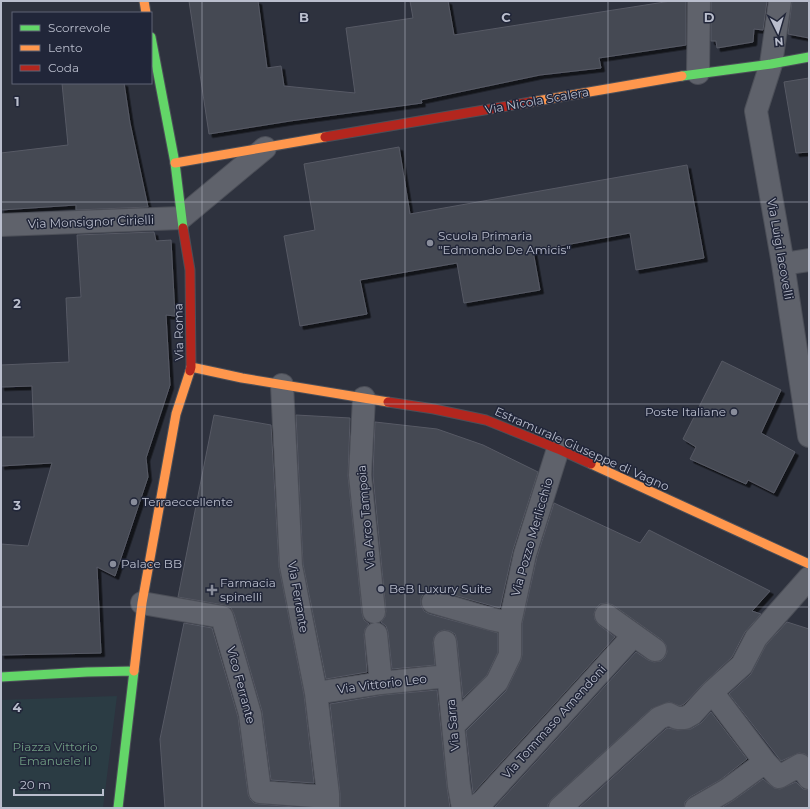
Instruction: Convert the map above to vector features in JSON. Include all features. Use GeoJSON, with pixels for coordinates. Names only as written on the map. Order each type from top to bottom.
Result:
{"type":"FeatureCollection","features":[{"type":"Feature","properties":{"kind":"street"},"geometry":{"type":"LineString","coordinates":[[144,1],[146,12]]}},
{"type":"Feature","properties":{"kind":"street"},"geometry":{"type":"LineString","coordinates":[[698,74],[699,1]]}},
{"type":"Feature","properties":{"kind":"street","name":"Via Luigi Iacovelli"},"geometry":{"type":"LineString","coordinates":[[780,1],[771,64],[756,111],[783,264],[809,436]]}},
{"type":"Feature","properties":{"kind":"street","name":"Via Roma"},"geometry":{"type":"LineString","coordinates":[[118,808],[142,603],[176,414],[191,367],[190,270],[181,218],[175,164],[152,42]]}},
{"type":"Feature","properties":{"kind":"street","name":"Via Nicola Scalera"},"geometry":{"type":"LineString","coordinates":[[175,164],[698,74],[809,57]]}},
{"type":"Feature","properties":{"kind":"street"},"geometry":{"type":"LineString","coordinates":[[181,218],[265,148]]}},
{"type":"Feature","properties":{"kind":"street","name":"Via Monsignor Cirielli"},"geometry":{"type":"LineString","coordinates":[[1,225],[181,218]]}},
{"type":"Feature","properties":{"kind":"street"},"geometry":{"type":"LineString","coordinates":[[783,264],[809,260]]}},
{"type":"Feature","properties":{"kind":"street","name":"Estramurale Giuseppe di Vagno"},"geometry":{"type":"LineString","coordinates":[[191,367],[242,378],[434,409],[486,420],[558,449],[809,564]]}},
{"type":"Feature","properties":{"kind":"street","name":"Via Ferrante"},"geometry":{"type":"LineString","coordinates":[[282,385],[291,566],[316,693],[328,802]]}},
{"type":"Feature","properties":{"kind":"street","name":"Via Arco Tampoia"},"geometry":{"type":"LineString","coordinates":[[364,398],[360,475],[374,612]]}},
{"type":"Feature","properties":{"kind":"street","name":"Via Pozzo Merlicchio"},"geometry":{"type":"LineString","coordinates":[[454,725],[497,682],[510,655],[510,623],[525,554],[558,449]]}},
{"type":"Feature","properties":{"kind":"street"},"geometry":{"type":"LineString","coordinates":[[560,808],[659,718],[669,714],[677,718],[685,718],[692,714],[712,692],[742,665],[756,638],[809,578]]}},
{"type":"Feature","properties":{"kind":"street"},"geometry":{"type":"LineString","coordinates":[[434,602],[491,619],[510,623]]}},
{"type":"Feature","properties":{"kind":"street","name":"Vico Ferrante"},"geometry":{"type":"LineString","coordinates":[[142,603],[222,617],[250,714],[260,792],[328,802]]}},
{"type":"Feature","properties":{"kind":"street"},"geometry":{"type":"LineString","coordinates":[[606,615],[655,650]]}},
{"type":"Feature","properties":{"kind":"street"},"geometry":{"type":"LineString","coordinates":[[376,634],[381,683]]}},
{"type":"Feature","properties":{"kind":"street","name":"Via Tommaso Amendoni"},"geometry":{"type":"LineString","coordinates":[[473,808],[483,801],[634,635]]}},
{"type":"Feature","properties":{"kind":"street","name":"Via Sarra"},"geometry":{"type":"LineString","coordinates":[[445,642],[459,786],[463,808]]}},
{"type":"Feature","properties":{"kind":"street"},"geometry":{"type":"LineString","coordinates":[[1,677],[134,671]]}},
{"type":"Feature","properties":{"kind":"street","name":"Via Vittorio Leo"},"geometry":{"type":"LineString","coordinates":[[316,693],[381,683],[448,676]]}},
{"type":"Feature","properties":{"kind":"street"},"geometry":{"type":"LineString","coordinates":[[712,692],[778,777],[800,765],[809,778]]}},
{"type":"Feature","properties":{"kind":"street"},"geometry":{"type":"LineString","coordinates":[[696,808],[719,802],[727,790],[765,762]]}},
{"type":"Feature","properties":{"kind":"green space","name":"Piazza Vittorio Emanuele II"},"geometry":{"type":"Polygon","coordinates":[[[117,696],[103,808],[1,808],[1,700],[117,696]]]}},
{"type":"Feature","properties":{"kind":"building"},"geometry":{"type":"Polygon","coordinates":[[[189,1],[258,1],[267,68],[281,66],[284,86],[355,93],[346,28],[413,18],[410,1],[448,1],[454,35],[671,1],[686,1],[686,45],[599,58],[601,68],[540,75],[421,100],[422,103],[209,134],[189,1]]]}},
{"type":"Feature","properties":{"kind":"building"},"geometry":{"type":"Polygon","coordinates":[[[711,1],[767,1],[763,30],[754,29],[753,42],[717,48],[716,41],[711,41],[711,1]]]}},
{"type":"Feature","properties":{"kind":"building"},"geometry":{"type":"Polygon","coordinates":[[[792,1],[809,1],[809,38],[788,34],[792,1]]]}},
{"type":"Feature","properties":{"kind":"building"},"geometry":{"type":"Polygon","coordinates":[[[809,78],[809,152],[796,153],[784,82],[809,78]]]}},
{"type":"Feature","properties":{"kind":"building"},"geometry":{"type":"Polygon","coordinates":[[[62,84],[124,84],[130,123],[148,207],[76,210],[76,205],[1,210],[1,153],[68,145],[62,84]]]}},
{"type":"Feature","properties":{"kind":"building","name":"Scuola Primaria \"Edmondo De Amicis\""},"geometry":{"type":"Polygon","coordinates":[[[399,147],[410,214],[687,165],[704,258],[636,270],[630,233],[533,251],[540,290],[464,303],[457,263],[360,280],[367,314],[300,326],[284,236],[315,230],[304,164],[399,147]]]}},
{"type":"Feature","properties":{"kind":"building"},"geometry":{"type":"Polygon","coordinates":[[[154,232],[156,241],[171,240],[175,316],[166,315],[170,385],[146,458],[148,477],[115,576],[97,567],[101,653],[1,655],[1,544],[28,546],[52,463],[1,466],[1,437],[34,437],[32,386],[1,387],[1,365],[69,362],[66,298],[81,297],[77,235],[154,232]]]}},
{"type":"Feature","properties":{"kind":"building","name":"Poste Italiane"},"geometry":{"type":"Polygon","coordinates":[[[722,361],[781,390],[761,433],[795,452],[774,493],[748,480],[746,484],[690,459],[696,447],[683,439],[722,361]]]}},
{"type":"Feature","properties":{"kind":"building"},"geometry":{"type":"Polygon","coordinates":[[[214,415],[271,425],[279,567],[304,695],[314,783],[271,780],[262,711],[231,608],[224,605],[178,597],[214,415]]]}},
{"type":"Feature","properties":{"kind":"building"},"geometry":{"type":"Polygon","coordinates":[[[296,415],[350,418],[348,476],[362,613],[364,620],[369,624],[365,629],[364,635],[367,672],[326,679],[303,564],[296,415]]]}},
{"type":"Feature","properties":{"kind":"building"},"geometry":{"type":"Polygon","coordinates":[[[375,422],[437,429],[483,445],[538,472],[513,550],[500,608],[436,590],[430,590],[424,593],[421,598],[421,605],[424,611],[429,614],[498,633],[498,652],[487,675],[463,698],[457,641],[455,634],[450,631],[444,630],[438,632],[434,637],[433,643],[435,665],[392,669],[388,632],[386,626],[381,622],[385,617],[386,611],[373,475],[375,422]]]}},
{"type":"Feature","properties":{"kind":"building"},"geometry":{"type":"Polygon","coordinates":[[[554,503],[640,543],[649,530],[770,591],[752,611],[761,614],[745,632],[732,657],[684,704],[680,706],[669,702],[651,709],[552,799],[548,804],[548,808],[494,808],[636,652],[654,662],[661,661],[667,652],[666,645],[662,640],[613,605],[607,603],[600,604],[596,608],[594,614],[595,620],[599,625],[615,637],[473,793],[466,731],[506,691],[521,660],[522,624],[537,557],[554,503]]]}},
{"type":"Feature","properties":{"kind":"building"},"geometry":{"type":"Polygon","coordinates":[[[787,622],[809,629],[809,757],[805,754],[799,753],[781,761],[729,694],[751,674],[766,645],[787,622]]]}},
{"type":"Feature","properties":{"kind":"building"},"geometry":{"type":"Polygon","coordinates":[[[184,623],[212,628],[238,717],[248,794],[250,799],[254,803],[259,804],[307,808],[165,808],[160,739],[184,623]]]}},
{"type":"Feature","properties":{"kind":"building"},"geometry":{"type":"Polygon","coordinates":[[[437,690],[450,808],[340,808],[340,793],[330,704],[383,695],[437,690]]]}},
{"type":"Feature","properties":{"kind":"building"},"geometry":{"type":"Polygon","coordinates":[[[711,712],[747,759],[720,780],[690,797],[685,802],[684,808],[579,808],[666,729],[691,729],[701,723],[711,712]]]}},
{"type":"Feature","properties":{"kind":"building"},"geometry":{"type":"Polygon","coordinates":[[[763,779],[774,788],[780,789],[796,782],[803,789],[809,790],[809,808],[721,808],[763,779]]]}},
{"type":"Feature","properties":{"kind":"traffic: fast"},"geometry":{"type":"LineString","coordinates":[[152,42],[175,163],[183,228]]}},
{"type":"Feature","properties":{"kind":"traffic: fast"},"geometry":{"type":"LineString","coordinates":[[682,76],[771,64],[809,57]]}},
{"type":"Feature","properties":{"kind":"traffic: fast"},"geometry":{"type":"LineString","coordinates":[[1,677],[134,671],[118,808]]}},
{"type":"Feature","properties":{"kind":"traffic: slow"},"geometry":{"type":"LineString","coordinates":[[144,1],[146,12]]}},
{"type":"Feature","properties":{"kind":"traffic: slow"},"geometry":{"type":"LineString","coordinates":[[531,102],[682,76]]}},
{"type":"Feature","properties":{"kind":"traffic: slow"},"geometry":{"type":"LineString","coordinates":[[175,163],[325,137]]}},
{"type":"Feature","properties":{"kind":"traffic: slow"},"geometry":{"type":"LineString","coordinates":[[191,367],[242,378],[388,402]]}},
{"type":"Feature","properties":{"kind":"traffic: slow"},"geometry":{"type":"LineString","coordinates":[[134,671],[142,603],[176,414],[190,371]]}},
{"type":"Feature","properties":{"kind":"traffic: slow"},"geometry":{"type":"LineString","coordinates":[[591,464],[809,564]]}},
{"type":"Feature","properties":{"kind":"traffic: jam"},"geometry":{"type":"LineString","coordinates":[[325,137],[531,102]]}},
{"type":"Feature","properties":{"kind":"traffic: jam"},"geometry":{"type":"LineString","coordinates":[[183,228],[190,270],[190,371]]}},
{"type":"Feature","properties":{"kind":"traffic: jam"},"geometry":{"type":"LineString","coordinates":[[388,402],[434,409],[486,420],[591,464]]}},
{"type":"Feature","properties":{"kind":"place","name":"Scuola Primaria \"Edmondo De Amicis\""},"geometry":{"type":"Point","coordinates":[430,243]}},
{"type":"Feature","properties":{"kind":"place","name":"Poste Italiane"},"geometry":{"type":"Point","coordinates":[734,412]}},
{"type":"Feature","properties":{"kind":"place","name":"Terraeccellente"},"geometry":{"type":"Point","coordinates":[134,502]}},
{"type":"Feature","properties":{"kind":"place","name":"Palace BB"},"geometry":{"type":"Point","coordinates":[113,564]}},
{"type":"Feature","properties":{"kind":"place","name":"BeB Luxury Suite"},"geometry":{"type":"Point","coordinates":[381,589]}},
{"type":"Feature","properties":{"kind":"place","name":"Farmacia spinelli"},"geometry":{"type":"Point","coordinates":[212,590]}}]}
